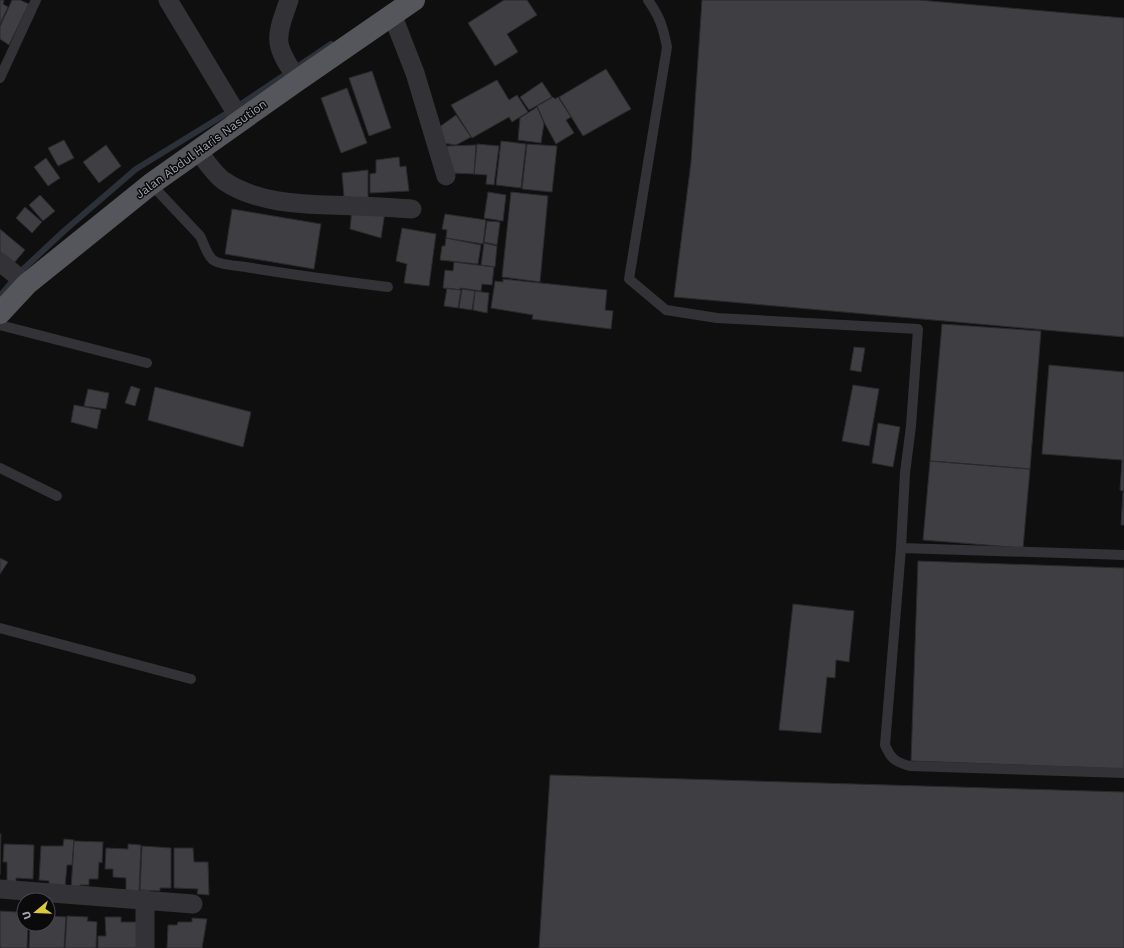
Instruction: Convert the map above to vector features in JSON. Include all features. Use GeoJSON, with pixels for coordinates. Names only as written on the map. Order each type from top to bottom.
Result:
{"type":"FeatureCollection","features":[{"type":"Feature","properties":{"kind":"highway","name":"Jalan Abdul Haris Nasution"},"geometry":{"type":"LineString","coordinates":[[0,313],[27,284],[151,184],[414,0]]}},
{"type":"Feature","properties":{"kind":"street"},"geometry":{"type":"LineString","coordinates":[[289,0],[279,33],[279,44],[286,61],[298,80]]}},
{"type":"Feature","properties":{"kind":"street"},"geometry":{"type":"LineString","coordinates":[[174,2],[240,121]]}},
{"type":"Feature","properties":{"kind":"street"},"geometry":{"type":"LineString","coordinates":[[392,14],[415,73],[446,176]]}},
{"type":"Feature","properties":{"kind":"street"},"geometry":{"type":"LineString","coordinates":[[198,151],[223,180],[250,194],[277,200],[315,205],[373,206],[412,209]]}},
{"type":"Feature","properties":{"kind":"street"},"geometry":{"type":"LineString","coordinates":[[0,262],[27,284]]}},
{"type":"Feature","properties":{"kind":"street"},"geometry":{"type":"LineString","coordinates":[[0,889],[145,899],[193,904]]}},
{"type":"Feature","properties":{"kind":"street"},"geometry":{"type":"LineString","coordinates":[[145,899],[145,948]]}},
{"type":"Feature","properties":{"kind":"lane"},"geometry":{"type":"LineString","coordinates":[[0,78],[36,0]]}},
{"type":"Feature","properties":{"kind":"lane"},"geometry":{"type":"LineString","coordinates":[[648,0],[658,14],[664,28],[667,47],[629,279],[666,310],[717,318],[918,329],[885,744],[889,755],[899,763],[910,766],[1124,773]]}},
{"type":"Feature","properties":{"kind":"lane"},"geometry":{"type":"LineString","coordinates":[[151,184],[200,236],[204,247],[213,260],[272,272],[388,287]]}},
{"type":"Feature","properties":{"kind":"lane"},"geometry":{"type":"LineString","coordinates":[[0,324],[147,363]]}},
{"type":"Feature","properties":{"kind":"lane"},"geometry":{"type":"LineString","coordinates":[[0,468],[57,496]]}},
{"type":"Feature","properties":{"kind":"lane"},"geometry":{"type":"LineString","coordinates":[[901,548],[1124,555]]}},
{"type":"Feature","properties":{"kind":"lane"},"geometry":{"type":"LineString","coordinates":[[0,628],[191,679]]}},
{"type":"Feature","properties":{"kind":"building"},"geometry":{"type":"Polygon","coordinates":[[[0,0],[4,0],[3,4],[8,7],[0,24],[0,0]]]}},
{"type":"Feature","properties":{"kind":"building"},"geometry":{"type":"Polygon","coordinates":[[[12,0],[20,0],[29,4],[9,45],[0,39],[0,26],[12,0]]]}},
{"type":"Feature","properties":{"kind":"building"},"geometry":{"type":"Polygon","coordinates":[[[504,0],[527,0],[537,15],[507,34],[518,52],[495,66],[468,23],[504,0]]]}},
{"type":"Feature","properties":{"kind":"building"},"geometry":{"type":"Polygon","coordinates":[[[702,0],[919,0],[1124,18],[1124,337],[674,297],[691,162],[702,0]]]}},
{"type":"Feature","properties":{"kind":"building"},"geometry":{"type":"Polygon","coordinates":[[[606,69],[631,109],[583,136],[559,97],[606,69]]]}},
{"type":"Feature","properties":{"kind":"building"},"geometry":{"type":"Polygon","coordinates":[[[372,71],[391,128],[369,136],[349,78],[372,71]]]}},
{"type":"Feature","properties":{"kind":"building"},"geometry":{"type":"Polygon","coordinates":[[[497,80],[509,100],[517,95],[528,112],[512,122],[509,117],[472,138],[451,105],[497,80]]]}},
{"type":"Feature","properties":{"kind":"building"},"geometry":{"type":"Polygon","coordinates":[[[542,82],[552,97],[529,110],[520,97],[542,82]]]}},
{"type":"Feature","properties":{"kind":"building"},"geometry":{"type":"Polygon","coordinates":[[[347,88],[367,143],[341,153],[321,98],[347,88]]]}},
{"type":"Feature","properties":{"kind":"building"},"geometry":{"type":"Polygon","coordinates":[[[553,97],[555,99],[558,97],[571,117],[566,120],[574,133],[556,144],[537,106],[553,97]]]}},
{"type":"Feature","properties":{"kind":"building"},"geometry":{"type":"Polygon","coordinates":[[[537,107],[544,123],[541,143],[518,140],[520,118],[537,107]]]}},
{"type":"Feature","properties":{"kind":"building"},"geometry":{"type":"Polygon","coordinates":[[[456,115],[471,137],[456,145],[443,143],[438,128],[456,115]]]}},
{"type":"Feature","properties":{"kind":"building"},"geometry":{"type":"Polygon","coordinates":[[[64,140],[74,158],[58,166],[48,148],[64,140]]]}},
{"type":"Feature","properties":{"kind":"building"},"geometry":{"type":"Polygon","coordinates":[[[501,141],[526,144],[521,188],[496,185],[501,141]]]}},
{"type":"Feature","properties":{"kind":"building"},"geometry":{"type":"Polygon","coordinates":[[[477,144],[499,146],[494,185],[486,184],[487,175],[474,174],[477,144]]]}},
{"type":"Feature","properties":{"kind":"building"},"geometry":{"type":"Polygon","coordinates":[[[527,144],[557,146],[552,192],[522,189],[527,144]]]}},
{"type":"Feature","properties":{"kind":"building"},"geometry":{"type":"Polygon","coordinates":[[[106,145],[121,166],[99,183],[83,162],[106,145]]]}},
{"type":"Feature","properties":{"kind":"building"},"geometry":{"type":"Polygon","coordinates":[[[476,145],[474,174],[450,173],[446,163],[447,146],[476,145]]]}},
{"type":"Feature","properties":{"kind":"building"},"geometry":{"type":"Polygon","coordinates":[[[399,157],[400,167],[406,166],[409,191],[370,193],[370,174],[376,173],[376,160],[399,157]]]}},
{"type":"Feature","properties":{"kind":"building"},"geometry":{"type":"Polygon","coordinates":[[[46,158],[60,178],[48,186],[34,167],[46,158]]]}},
{"type":"Feature","properties":{"kind":"building"},"geometry":{"type":"Polygon","coordinates":[[[368,170],[368,199],[344,197],[342,173],[368,170]]]}},
{"type":"Feature","properties":{"kind":"building"},"geometry":{"type":"Polygon","coordinates":[[[488,192],[506,195],[503,221],[484,218],[488,192]]]}},
{"type":"Feature","properties":{"kind":"building"},"geometry":{"type":"Polygon","coordinates":[[[511,192],[548,196],[540,282],[502,277],[511,192]]]}},
{"type":"Feature","properties":{"kind":"building"},"geometry":{"type":"Polygon","coordinates":[[[40,195],[55,211],[43,221],[29,205],[40,195]]]}},
{"type":"Feature","properties":{"kind":"building"},"geometry":{"type":"Polygon","coordinates":[[[25,207],[42,222],[32,233],[16,218],[25,207]]]}},
{"type":"Feature","properties":{"kind":"building"},"geometry":{"type":"Polygon","coordinates":[[[232,209],[321,224],[314,269],[225,254],[232,209]]]}},
{"type":"Feature","properties":{"kind":"building"},"geometry":{"type":"Polygon","coordinates":[[[352,209],[385,212],[381,238],[350,229],[352,209]]]}},
{"type":"Feature","properties":{"kind":"building"},"geometry":{"type":"Polygon","coordinates":[[[445,214],[486,220],[483,244],[446,238],[447,230],[442,229],[445,214]]]}},
{"type":"Feature","properties":{"kind":"building"},"geometry":{"type":"Polygon","coordinates":[[[487,221],[500,222],[497,245],[484,242],[487,221]]]}},
{"type":"Feature","properties":{"kind":"building"},"geometry":{"type":"Polygon","coordinates":[[[402,228],[436,234],[429,286],[404,283],[407,264],[396,261],[402,228]]]}},
{"type":"Feature","properties":{"kind":"building"},"geometry":{"type":"Polygon","coordinates":[[[0,229],[25,250],[14,263],[0,252],[0,229]]]}},
{"type":"Feature","properties":{"kind":"building"},"geometry":{"type":"Polygon","coordinates":[[[446,238],[481,245],[478,264],[440,260],[442,246],[445,246],[446,238]]]}},
{"type":"Feature","properties":{"kind":"building"},"geometry":{"type":"Polygon","coordinates":[[[484,243],[497,246],[495,267],[481,265],[484,243]]]}},
{"type":"Feature","properties":{"kind":"building"},"geometry":{"type":"Polygon","coordinates":[[[454,262],[494,267],[492,285],[482,284],[481,291],[460,288],[460,290],[443,288],[445,270],[453,271],[454,262]]]}},
{"type":"Feature","properties":{"kind":"building"},"geometry":{"type":"Polygon","coordinates":[[[503,279],[607,290],[605,310],[613,311],[611,329],[532,319],[533,315],[491,308],[495,281],[503,282],[503,279]]]}},
{"type":"Feature","properties":{"kind":"building"},"geometry":{"type":"Polygon","coordinates":[[[447,288],[461,290],[458,308],[444,306],[447,288]]]}},
{"type":"Feature","properties":{"kind":"building"},"geometry":{"type":"Polygon","coordinates":[[[462,289],[475,291],[472,310],[459,308],[462,289]]]}},
{"type":"Feature","properties":{"kind":"building"},"geometry":{"type":"Polygon","coordinates":[[[475,291],[489,293],[487,313],[473,310],[475,291]]]}},
{"type":"Feature","properties":{"kind":"building"},"geometry":{"type":"Polygon","coordinates":[[[942,324],[1041,331],[1030,469],[930,461],[942,324]]]}},
{"type":"Feature","properties":{"kind":"building"},"geometry":{"type":"Polygon","coordinates":[[[854,347],[865,348],[861,372],[850,370],[854,347]]]}},
{"type":"Feature","properties":{"kind":"building"},"geometry":{"type":"Polygon","coordinates":[[[1049,365],[1124,372],[1124,525],[1121,525],[1123,491],[1120,490],[1122,460],[1042,454],[1049,365]]]}},
{"type":"Feature","properties":{"kind":"building"},"geometry":{"type":"Polygon","coordinates":[[[853,385],[879,389],[869,446],[842,441],[853,385]]]}},
{"type":"Feature","properties":{"kind":"building"},"geometry":{"type":"Polygon","coordinates":[[[131,386],[140,389],[135,406],[125,403],[131,386]]]}},
{"type":"Feature","properties":{"kind":"building"},"geometry":{"type":"Polygon","coordinates":[[[155,387],[251,412],[243,447],[148,420],[155,387]]]}},
{"type":"Feature","properties":{"kind":"building"},"geometry":{"type":"Polygon","coordinates":[[[88,389],[109,393],[106,409],[84,406],[88,389]]]}},
{"type":"Feature","properties":{"kind":"building"},"geometry":{"type":"Polygon","coordinates":[[[74,405],[101,410],[97,429],[71,422],[74,405]]]}},
{"type":"Feature","properties":{"kind":"building"},"geometry":{"type":"Polygon","coordinates":[[[878,423],[900,427],[893,467],[872,463],[878,423]]]}},
{"type":"Feature","properties":{"kind":"building"},"geometry":{"type":"Polygon","coordinates":[[[930,461],[1030,469],[1023,548],[923,540],[930,461]]]}},
{"type":"Feature","properties":{"kind":"building"},"geometry":{"type":"Polygon","coordinates":[[[0,558],[8,562],[0,574],[0,558]]]}},
{"type":"Feature","properties":{"kind":"building"},"geometry":{"type":"Polygon","coordinates":[[[918,561],[1124,568],[1124,769],[911,761],[918,561]]]}},
{"type":"Feature","properties":{"kind":"building"},"geometry":{"type":"Polygon","coordinates":[[[793,604],[854,611],[849,662],[836,660],[835,678],[827,677],[821,733],[779,730],[793,604]]]}},
{"type":"Feature","properties":{"kind":"building"},"geometry":{"type":"Polygon","coordinates":[[[550,775],[1124,792],[1124,948],[539,948],[550,775]]]}},
{"type":"Feature","properties":{"kind":"building"},"geometry":{"type":"Polygon","coordinates":[[[0,834],[1,834],[0,875],[0,834]]]}},
{"type":"Feature","properties":{"kind":"building"},"geometry":{"type":"Polygon","coordinates":[[[64,839],[74,840],[72,865],[67,865],[65,887],[49,886],[49,881],[39,880],[41,846],[63,846],[64,839]]]}},
{"type":"Feature","properties":{"kind":"building"},"geometry":{"type":"Polygon","coordinates":[[[74,841],[103,842],[102,863],[99,862],[98,879],[89,879],[89,885],[80,885],[79,891],[71,890],[74,841]]]}},
{"type":"Feature","properties":{"kind":"building"},"geometry":{"type":"Polygon","coordinates":[[[4,844],[34,845],[33,879],[16,878],[16,882],[7,881],[7,862],[3,862],[4,844]]]}},
{"type":"Feature","properties":{"kind":"building"},"geometry":{"type":"Polygon","coordinates":[[[128,844],[141,845],[139,893],[126,891],[126,878],[113,877],[113,869],[105,869],[106,848],[128,849],[128,844]]]}},
{"type":"Feature","properties":{"kind":"building"},"geometry":{"type":"Polygon","coordinates":[[[142,846],[171,848],[171,888],[160,888],[160,891],[140,890],[142,846]]]}},
{"type":"Feature","properties":{"kind":"building"},"geometry":{"type":"Polygon","coordinates":[[[174,848],[193,848],[194,862],[208,862],[209,895],[197,894],[198,889],[174,888],[174,848]]]}},
{"type":"Feature","properties":{"kind":"building"},"geometry":{"type":"Polygon","coordinates":[[[0,911],[16,912],[16,932],[28,932],[27,948],[0,948],[0,911]]]}},
{"type":"Feature","properties":{"kind":"building"},"geometry":{"type":"Polygon","coordinates":[[[56,916],[66,917],[64,948],[29,948],[30,932],[56,932],[56,916]]]}},
{"type":"Feature","properties":{"kind":"building"},"geometry":{"type":"Polygon","coordinates":[[[67,916],[88,917],[87,921],[97,922],[96,948],[65,948],[67,916]]]}},
{"type":"Feature","properties":{"kind":"building"},"geometry":{"type":"Polygon","coordinates":[[[105,917],[121,917],[121,922],[138,922],[137,948],[98,948],[98,936],[106,936],[105,917]]]}},
{"type":"Feature","properties":{"kind":"building"},"geometry":{"type":"Polygon","coordinates":[[[192,918],[207,919],[202,948],[167,948],[168,925],[177,925],[178,922],[192,922],[192,918]]]}},
{"type":"Feature","properties":{"kind":"waterway"},"geometry":{"type":"LineString","coordinates":[[294,69],[331,44]]}},
{"type":"Feature","properties":{"kind":"waterway"},"geometry":{"type":"LineString","coordinates":[[235,108],[289,72]]}},
{"type":"Feature","properties":{"kind":"waterway"},"geometry":{"type":"LineString","coordinates":[[18,274],[64,231],[136,169],[232,110]]}},
{"type":"Feature","properties":{"kind":"waterway"},"geometry":{"type":"LineString","coordinates":[[0,296],[16,277]]}}]}
